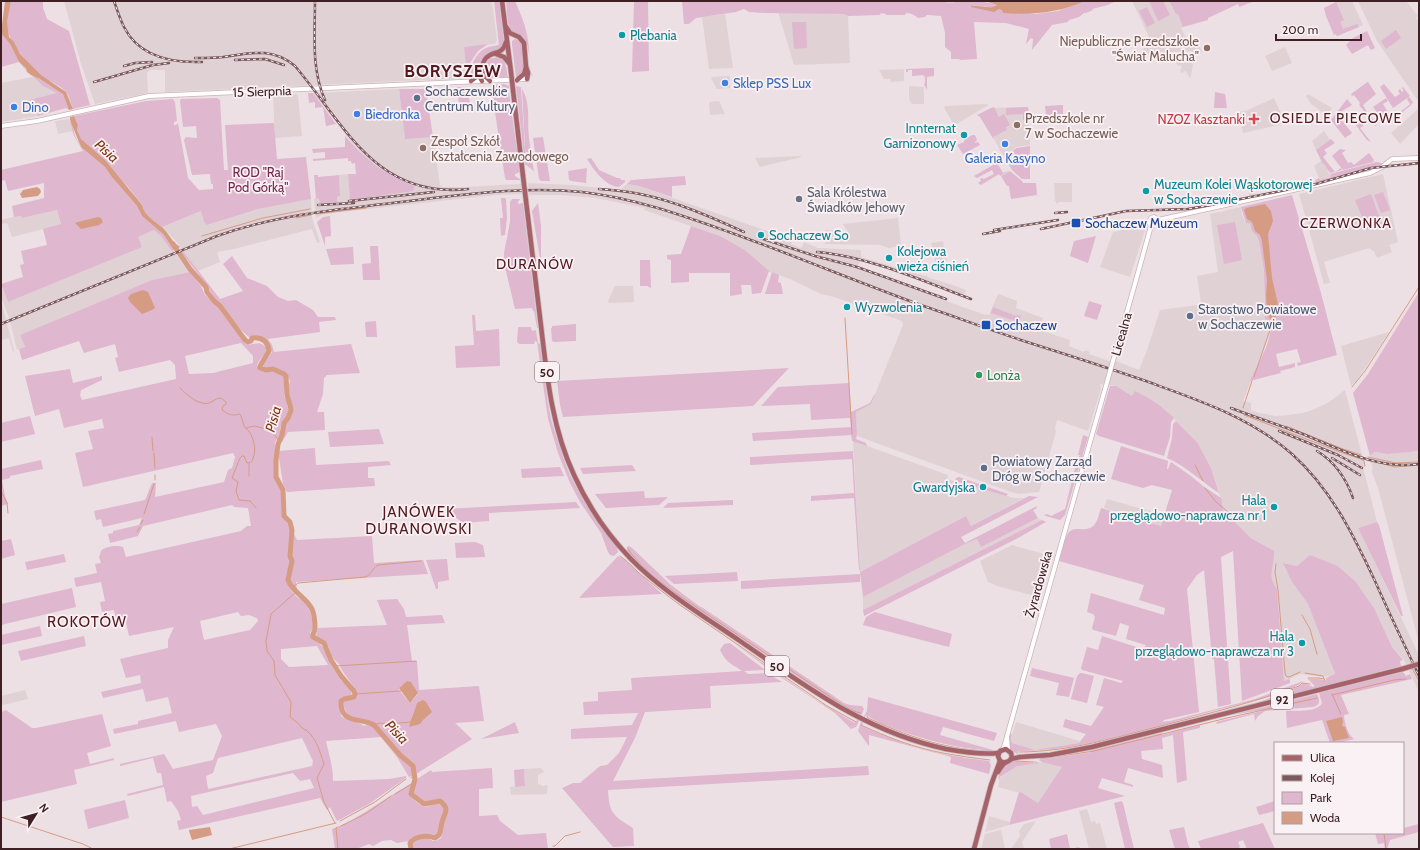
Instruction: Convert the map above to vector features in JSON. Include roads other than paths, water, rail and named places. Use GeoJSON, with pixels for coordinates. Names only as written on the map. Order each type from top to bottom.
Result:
{"type":"FeatureCollection","features":[{"type":"Feature","properties":{"kind":"main road","name":"50"},"geometry":{"type":"LineString","coordinates":[[502,1],[547,379],[557,428],[568,461],[579,486],[594,512],[615,541],[641,568],[675,596],[844,710],[880,728],[913,740],[955,751],[1000,757],[1010,751]]}},
{"type":"Feature","properties":{"kind":"main road"},"geometry":{"type":"LineString","coordinates":[[505,21],[506,28],[510,33],[520,38],[524,44],[528,73],[527,79]]}},
{"type":"Feature","properties":{"kind":"main road"},"geometry":{"type":"LineString","coordinates":[[482,81],[482,68],[484,61],[486,58],[496,54],[504,48],[507,36]]}},
{"type":"Feature","properties":{"kind":"main road"},"geometry":{"type":"LineString","coordinates":[[508,50],[512,40],[516,37],[520,38]]}},
{"type":"Feature","properties":{"kind":"main road"},"geometry":{"type":"LineString","coordinates":[[496,54],[505,57],[510,65]]}},
{"type":"Feature","properties":{"kind":"main road"},"geometry":{"type":"LineString","coordinates":[[517,80],[524,74],[526,67]]}},
{"type":"Feature","properties":{"kind":"main road"},"geometry":{"type":"LineString","coordinates":[[482,75],[490,81]]}},
{"type":"Feature","properties":{"kind":"main road"},"geometry":{"type":"LineString","coordinates":[[471,81],[482,75]]}},
{"type":"Feature","properties":{"kind":"main road","name":"15 Sierpnia"},"geometry":{"type":"LineString","coordinates":[[1,126],[38,121],[149,96],[527,79]]}},
{"type":"Feature","properties":{"kind":"main road"},"geometry":{"type":"LineString","coordinates":[[1158,220],[1157,225],[1151,226],[1149,222],[1150,218],[1154,217],[1158,220],[1370,173],[1382,167],[1392,159],[1419,158]]}},
{"type":"Feature","properties":{"kind":"main road","name":"Licealna"},"geometry":{"type":"LineString","coordinates":[[1090,442],[1151,226]]}},
{"type":"Feature","properties":{"kind":"main road","name":"Żyrardowska"},"geometry":{"type":"LineString","coordinates":[[974,849],[989,794],[1000,770],[1000,757],[1090,442]]}},
{"type":"Feature","properties":{"kind":"main road","name":"92"},"geometry":{"type":"LineString","coordinates":[[1011,759],[1050,755],[1099,745],[1419,664]]}},
{"type":"Feature","properties":{"kind":"main road","name":"Żyrardowska"},"geometry":{"type":"LineString","coordinates":[[1007,732],[1010,751]]}},
{"type":"Feature","properties":{"kind":"main road"},"geometry":{"type":"LineString","coordinates":[[1000,757],[1010,762],[1010,751]]}},
{"type":"Feature","properties":{"kind":"main road","name":"92"},"geometry":{"type":"LineString","coordinates":[[1010,751],[1019,755],[1057,753]]}},
{"type":"Feature","properties":{"kind":"water"},"geometry":{"type":"Polygon","coordinates":[[[5,1],[11,1],[7,22],[9,37],[14,42],[20,54],[41,75],[66,92],[73,109],[69,110],[63,94],[31,75],[19,62],[10,44],[1,33],[5,1]]]}},
{"type":"Feature","properties":{"kind":"water"},"geometry":{"type":"Polygon","coordinates":[[[985,1],[1085,1],[1055,11],[1024,14],[1003,13],[1002,10],[999,9],[994,12],[971,7],[992,7],[997,5],[985,1]]]}},
{"type":"Feature","properties":{"kind":"water"},"geometry":{"type":"Polygon","coordinates":[[[74,116],[78,125],[77,130],[81,139],[105,160],[142,205],[147,215],[163,228],[180,247],[174,250],[163,234],[142,216],[137,206],[105,167],[81,147],[70,120],[70,117],[74,116]]]}},
{"type":"Feature","properties":{"kind":"water"},"geometry":{"type":"Polygon","coordinates":[[[37,187],[41,192],[38,196],[22,198],[20,194],[23,190],[37,187]]]}},
{"type":"Feature","properties":{"kind":"water"},"geometry":{"type":"Polygon","coordinates":[[[1265,204],[1271,211],[1273,221],[1268,234],[1272,278],[1278,304],[1274,321],[1271,320],[1267,314],[1267,280],[1262,241],[1260,235],[1255,231],[1252,222],[1247,219],[1244,210],[1246,208],[1265,204]]]}},
{"type":"Feature","properties":{"kind":"water"},"geometry":{"type":"Polygon","coordinates":[[[98,217],[101,218],[103,222],[99,225],[81,229],[75,223],[78,222],[98,217]]]}},
{"type":"Feature","properties":{"kind":"water"},"geometry":{"type":"Polygon","coordinates":[[[143,290],[148,292],[155,308],[142,314],[128,298],[131,294],[143,290]]]}},
{"type":"Feature","properties":{"kind":"water"},"geometry":{"type":"Polygon","coordinates":[[[407,681],[411,682],[418,693],[410,703],[399,688],[407,681]]]}},
{"type":"Feature","properties":{"kind":"water"},"geometry":{"type":"Polygon","coordinates":[[[423,700],[432,712],[420,724],[409,727],[417,703],[423,700]]]}},
{"type":"Feature","properties":{"kind":"water"},"geometry":{"type":"Polygon","coordinates":[[[1342,717],[1342,726],[1345,727],[1349,738],[1333,741],[1326,721],[1342,717]]]}},
{"type":"Feature","properties":{"kind":"water"},"geometry":{"type":"Polygon","coordinates":[[[210,827],[212,835],[192,840],[189,830],[210,827]]]}},
{"type":"Feature","properties":{"kind":"waterway"},"geometry":{"type":"LineString","coordinates":[[1402,166],[1419,164]]}},
{"type":"Feature","properties":{"kind":"waterway"},"geometry":{"type":"LineString","coordinates":[[316,214],[366,208]]}},
{"type":"Feature","properties":{"kind":"waterway"},"geometry":{"type":"LineString","coordinates":[[202,236],[263,218],[310,209]]}},
{"type":"Feature","properties":{"kind":"waterway"},"geometry":{"type":"LineString","coordinates":[[296,218],[311,215]]}},
{"type":"Feature","properties":{"kind":"waterway","name":"Pisia"},"geometry":{"type":"LineString","coordinates":[[173,244],[190,269],[206,287],[207,292],[220,306],[245,340],[248,342],[251,341],[252,338],[256,338],[262,339],[266,342],[269,351],[260,368],[266,370],[273,369],[286,376],[287,395],[291,410],[284,423],[282,435],[278,444],[276,477],[283,490],[284,516],[290,522],[292,530],[290,556],[292,561],[288,580],[293,588],[312,609],[315,626],[313,637],[324,643],[331,660],[341,676],[354,691],[354,697],[341,701],[344,714],[352,719],[374,725],[400,755],[413,766],[415,779],[411,794],[424,804],[440,801],[445,806],[446,811],[439,835],[435,838],[425,836],[415,839],[410,843],[411,849]]}},
{"type":"Feature","properties":{"kind":"waterway"},"geometry":{"type":"LineString","coordinates":[[1352,387],[1365,371],[1419,287]]}},
{"type":"Feature","properties":{"kind":"waterway"},"geometry":{"type":"LineString","coordinates":[[845,318],[852,434]]}},
{"type":"Feature","properties":{"kind":"waterway"},"geometry":{"type":"LineString","coordinates":[[1254,377],[1273,321]]}},
{"type":"Feature","properties":{"kind":"waterway"},"geometry":{"type":"LineString","coordinates":[[1243,408],[1252,381]]}},
{"type":"Feature","properties":{"kind":"waterway"},"geometry":{"type":"LineString","coordinates":[[180,388],[193,399],[201,403],[209,403],[221,398],[226,402],[222,410],[231,415],[240,414],[244,426],[252,437],[255,451],[250,462],[247,463],[244,456],[240,458],[232,478],[238,482],[236,491],[239,500],[250,501],[256,508]]}},
{"type":"Feature","properties":{"kind":"waterway"},"geometry":{"type":"LineString","coordinates":[[1244,415],[1361,459],[1364,461],[1365,466]]}},
{"type":"Feature","properties":{"kind":"waterway"},"geometry":{"type":"LineString","coordinates":[[246,428],[254,426],[271,430],[279,441]]}},
{"type":"Feature","properties":{"kind":"waterway"},"geometry":{"type":"LineString","coordinates":[[1286,426],[1361,455]]}},
{"type":"Feature","properties":{"kind":"waterway"},"geometry":{"type":"LineString","coordinates":[[152,437],[153,451]]}},
{"type":"Feature","properties":{"kind":"waterway"},"geometry":{"type":"LineString","coordinates":[[154,453],[155,468]]}},
{"type":"Feature","properties":{"kind":"waterway"},"geometry":{"type":"LineString","coordinates":[[1368,457],[1396,463],[1419,462]]}},
{"type":"Feature","properties":{"kind":"waterway"},"geometry":{"type":"LineString","coordinates":[[1372,461],[1395,467],[1419,465]]}},
{"type":"Feature","properties":{"kind":"waterway"},"geometry":{"type":"LineString","coordinates":[[249,464],[249,476]]}},
{"type":"Feature","properties":{"kind":"waterway"},"geometry":{"type":"LineString","coordinates":[[1195,465],[1203,481]]}},
{"type":"Feature","properties":{"kind":"waterway"},"geometry":{"type":"LineString","coordinates":[[155,475],[155,480]]}},
{"type":"Feature","properties":{"kind":"waterway"},"geometry":{"type":"LineString","coordinates":[[144,514],[154,484]]}},
{"type":"Feature","properties":{"kind":"waterway"},"geometry":{"type":"LineString","coordinates":[[1205,488],[1216,502],[1228,512]]}},
{"type":"Feature","properties":{"kind":"waterway"},"geometry":{"type":"LineString","coordinates":[[1,491],[7,503],[8,513]]}},
{"type":"Feature","properties":{"kind":"waterway"},"geometry":{"type":"LineString","coordinates":[[141,524],[143,520]]}},
{"type":"Feature","properties":{"kind":"waterway"},"geometry":{"type":"LineString","coordinates":[[137,532],[140,527]]}},
{"type":"Feature","properties":{"kind":"waterway"},"geometry":{"type":"LineString","coordinates":[[628,549],[644,568],[676,593],[842,704],[861,713]]}},
{"type":"Feature","properties":{"kind":"waterway"},"geometry":{"type":"LineString","coordinates":[[620,556],[680,605],[827,706],[856,722]]}},
{"type":"Feature","properties":{"kind":"waterway"},"geometry":{"type":"LineString","coordinates":[[292,588],[298,583],[365,577],[369,575],[378,565],[421,561]]}},
{"type":"Feature","properties":{"kind":"waterway"},"geometry":{"type":"LineString","coordinates":[[1276,564],[1275,572],[1278,590],[1285,673],[1286,676],[1289,677],[1300,672]]}},
{"type":"Feature","properties":{"kind":"waterway"},"geometry":{"type":"LineString","coordinates":[[296,592],[271,614],[266,641],[267,651],[274,661],[275,675],[291,702],[290,717],[302,728],[307,730],[314,738],[319,749],[324,764],[317,778],[324,802],[335,823]]}},
{"type":"Feature","properties":{"kind":"waterway"},"geometry":{"type":"LineString","coordinates":[[1302,615],[1310,629],[1317,654]]}},
{"type":"Feature","properties":{"kind":"waterway"},"geometry":{"type":"LineString","coordinates":[[336,666],[416,661]]}},
{"type":"Feature","properties":{"kind":"waterway"},"geometry":{"type":"LineString","coordinates":[[1412,668],[1419,681]]}},
{"type":"Feature","properties":{"kind":"waterway"},"geometry":{"type":"LineString","coordinates":[[1305,673],[1323,676],[1325,681]]}},
{"type":"Feature","properties":{"kind":"waterway"},"geometry":{"type":"LineString","coordinates":[[1308,678],[1324,679]]}},
{"type":"Feature","properties":{"kind":"waterway"},"geometry":{"type":"LineString","coordinates":[[1332,695],[1394,680],[1406,679]]}},
{"type":"Feature","properties":{"kind":"waterway"},"geometry":{"type":"LineString","coordinates":[[1019,752],[1075,747],[1111,739],[1249,702],[1299,686],[1302,683],[1310,684]]}},
{"type":"Feature","properties":{"kind":"waterway"},"geometry":{"type":"LineString","coordinates":[[355,694],[401,691]]}},
{"type":"Feature","properties":{"kind":"waterway"},"geometry":{"type":"LineString","coordinates":[[1332,694],[1341,714]]}},
{"type":"Feature","properties":{"kind":"waterway"},"geometry":{"type":"LineString","coordinates":[[1040,759],[1094,751],[1227,718],[1317,698]]}},
{"type":"Feature","properties":{"kind":"waterway"},"geometry":{"type":"LineString","coordinates":[[867,716],[868,718],[882,724],[925,740],[970,750],[985,751]]}},
{"type":"Feature","properties":{"kind":"waterway"},"geometry":{"type":"LineString","coordinates":[[374,725],[380,723],[389,724],[411,722]]}},
{"type":"Feature","properties":{"kind":"waterway"},"geometry":{"type":"LineString","coordinates":[[861,725],[891,738],[933,751],[990,760]]}},
{"type":"Feature","properties":{"kind":"waterway"},"geometry":{"type":"LineString","coordinates":[[1016,761],[1034,762]]}},
{"type":"Feature","properties":{"kind":"waterway","name":"Pisia"},"geometry":{"type":"LineString","coordinates":[[411,778],[415,775]]}},
{"type":"Feature","properties":{"kind":"waterway"},"geometry":{"type":"LineString","coordinates":[[340,821],[375,802],[406,779]]}},
{"type":"Feature","properties":{"kind":"waterway"},"geometry":{"type":"LineString","coordinates":[[395,794],[414,783]]}},
{"type":"Feature","properties":{"kind":"waterway"},"geometry":{"type":"LineString","coordinates":[[341,826],[367,813],[391,796]]}},
{"type":"Feature","properties":{"kind":"waterway"},"geometry":{"type":"LineString","coordinates":[[1,817],[83,844],[93,849]]}},
{"type":"Feature","properties":{"kind":"waterway"},"geometry":{"type":"LineString","coordinates":[[229,849],[336,823]]}},
{"type":"Feature","properties":{"kind":"waterway"},"geometry":{"type":"LineString","coordinates":[[337,827],[338,849]]}},
{"type":"Feature","properties":{"kind":"waterway"},"geometry":{"type":"LineString","coordinates":[[553,846],[555,846],[565,836],[580,832]]}},
{"type":"Feature","properties":{"kind":"waterway"},"geometry":{"type":"LineString","coordinates":[[1384,834],[1386,849]]}},
{"type":"Feature","properties":{"kind":"railway"},"geometry":{"type":"LineString","coordinates":[[114,1],[120,18],[130,37],[147,52],[168,59],[202,62]]}},
{"type":"Feature","properties":{"kind":"railway"},"geometry":{"type":"LineString","coordinates":[[315,1],[314,39],[316,64],[325,100]]}},
{"type":"Feature","properties":{"kind":"railway"},"geometry":{"type":"LineString","coordinates":[[195,58],[252,53],[278,56],[295,66],[347,133],[366,153],[386,170],[409,182],[436,189],[468,189]]}},
{"type":"Feature","properties":{"kind":"railway"},"geometry":{"type":"LineString","coordinates":[[235,60],[265,59],[284,65]]}},
{"type":"Feature","properties":{"kind":"railway"},"geometry":{"type":"LineString","coordinates":[[124,66],[135,63],[152,62]]}},
{"type":"Feature","properties":{"kind":"railway"},"geometry":{"type":"LineString","coordinates":[[94,82],[153,65],[169,63]]}},
{"type":"Feature","properties":{"kind":"railway"},"geometry":{"type":"LineString","coordinates":[[1041,229],[1126,211],[1188,209],[1211,205],[1316,184],[1371,168],[1419,163]]}},
{"type":"Feature","properties":{"kind":"railway"},"geometry":{"type":"LineString","coordinates":[[599,189],[635,193],[680,205],[744,232]]}},
{"type":"Feature","properties":{"kind":"railway"},"geometry":{"type":"LineString","coordinates":[[1,324],[217,236],[285,218],[354,207],[491,192],[559,190],[620,198],[675,213],[988,329],[1182,394],[1221,410],[1258,429],[1292,454],[1306,468],[1330,497],[1358,546],[1419,676]]}},
{"type":"Feature","properties":{"kind":"railway"},"geometry":{"type":"LineString","coordinates":[[349,201],[434,192]]}},
{"type":"Feature","properties":{"kind":"railway"},"geometry":{"type":"LineString","coordinates":[[318,205],[354,203]]}},
{"type":"Feature","properties":{"kind":"railway"},"geometry":{"type":"LineString","coordinates":[[1055,213],[1067,212]]}},
{"type":"Feature","properties":{"kind":"railway"},"geometry":{"type":"LineString","coordinates":[[994,230],[1058,220]]}},
{"type":"Feature","properties":{"kind":"railway"},"geometry":{"type":"LineString","coordinates":[[983,234],[1000,231]]}},
{"type":"Feature","properties":{"kind":"railway"},"geometry":{"type":"LineString","coordinates":[[760,238],[815,256],[857,267],[946,299]]}},
{"type":"Feature","properties":{"kind":"railway"},"geometry":{"type":"LineString","coordinates":[[817,252],[855,258],[895,270],[971,299]]}},
{"type":"Feature","properties":{"kind":"railway"},"geometry":{"type":"LineString","coordinates":[[1231,408],[1373,461],[1403,465],[1419,464]]}},
{"type":"Feature","properties":{"kind":"railway"},"geometry":{"type":"LineString","coordinates":[[1279,431],[1338,455],[1362,468]]}},
{"type":"Feature","properties":{"kind":"railway"},"geometry":{"type":"LineString","coordinates":[[1317,451],[1329,460],[1339,471],[1353,498]]}},
{"type":"Feature","properties":{"kind":"railway"},"geometry":{"type":"LineString","coordinates":[[1332,458],[1360,475]]}},
{"type":"Feature","properties":{"kind":"place","name":"Plebania"},"geometry":{"type":"Point","coordinates":[622,35]}},
{"type":"Feature","properties":{"kind":"place","name":"Niepubliczne Przedszkole \"Świat Malucha\""},"geometry":{"type":"Point","coordinates":[1207,48]}},
{"type":"Feature","properties":{"kind":"place","name":"Sklep PSS Lux"},"geometry":{"type":"Point","coordinates":[725,83]}},
{"type":"Feature","properties":{"kind":"place","name":"Sochaczewskie Centrum Kultury"},"geometry":{"type":"Point","coordinates":[417,98]}},
{"type":"Feature","properties":{"kind":"place","name":"Dino"},"geometry":{"type":"Point","coordinates":[14,107]}},
{"type":"Feature","properties":{"kind":"place","name":"Biedronka"},"geometry":{"type":"Point","coordinates":[357,114]}},
{"type":"Feature","properties":{"kind":"place","name":"NZOZ Kasztanki"},"geometry":{"type":"Point","coordinates":[1254,119]}},
{"type":"Feature","properties":{"kind":"place","name":"Przedszkole nr 7 w Sochaczewie"},"geometry":{"type":"Point","coordinates":[1017,125]}},
{"type":"Feature","properties":{"kind":"place","name":"Innternat Garnizonowy"},"geometry":{"type":"Point","coordinates":[964,135]}},
{"type":"Feature","properties":{"kind":"place","name":"Galeria Kasyno"},"geometry":{"type":"Point","coordinates":[1005,144]}},
{"type":"Feature","properties":{"kind":"place","name":"Zespoł Szkół Kształcenia Zawodowego"},"geometry":{"type":"Point","coordinates":[423,148]}},
{"type":"Feature","properties":{"kind":"place","name":"Muzeum Kolei Wąskotorowej w Sochaczewie"},"geometry":{"type":"Point","coordinates":[1146,191]}},
{"type":"Feature","properties":{"kind":"place","name":"Sala Królestwa Świadków Jehowy"},"geometry":{"type":"Point","coordinates":[799,199]}},
{"type":"Feature","properties":{"kind":"place","name":"Sochaczew Muzeum"},"geometry":{"type":"Point","coordinates":[1076,223]}},
{"type":"Feature","properties":{"kind":"place","name":"Sochaczew So"},"geometry":{"type":"Point","coordinates":[761,235]}},
{"type":"Feature","properties":{"kind":"place","name":"Kolejowa wieża ciśnień"},"geometry":{"type":"Point","coordinates":[889,258]}},
{"type":"Feature","properties":{"kind":"place","name":"Wyzwolenia"},"geometry":{"type":"Point","coordinates":[847,307]}},
{"type":"Feature","properties":{"kind":"place","name":"Starostwo Powiatowe w Sochaczewie"},"geometry":{"type":"Point","coordinates":[1190,316]}},
{"type":"Feature","properties":{"kind":"place","name":"Sochaczew"},"geometry":{"type":"Point","coordinates":[986,325]}},
{"type":"Feature","properties":{"kind":"place","name":"Lonża"},"geometry":{"type":"Point","coordinates":[979,375]}},
{"type":"Feature","properties":{"kind":"place","name":"Powiatowy Zarząd Dróg w Sochaczewie"},"geometry":{"type":"Point","coordinates":[984,468]}},
{"type":"Feature","properties":{"kind":"place","name":"Gwardyjska"},"geometry":{"type":"Point","coordinates":[983,487]}},
{"type":"Feature","properties":{"kind":"place","name":"Hala przeglądowo-naprawcza nr 1"},"geometry":{"type":"Point","coordinates":[1274,507]}},
{"type":"Feature","properties":{"kind":"place","name":"Hala przeglądowo-naprawcza nr 3"},"geometry":{"type":"Point","coordinates":[1302,643]}},
{"type":"Feature","properties":{"kind":"district","name":"BORYSZEW"},"geometry":{"type":"Point","coordinates":[453,71]}},
{"type":"Feature","properties":{"kind":"district","name":"OSIEDLE PIECOWE"},"geometry":{"type":"Point","coordinates":[1336,118]}},
{"type":"Feature","properties":{"kind":"district","name":"CZERWONKA"},"geometry":{"type":"Point","coordinates":[1346,223]}},
{"type":"Feature","properties":{"kind":"district","name":"DURANÓW"},"geometry":{"type":"Point","coordinates":[535,264]}},
{"type":"Feature","properties":{"kind":"district","name":"JANÓWEK DURANOWSKI"},"geometry":{"type":"Point","coordinates":[419,520]}},
{"type":"Feature","properties":{"kind":"district","name":"ROKOTÓW"},"geometry":{"type":"Point","coordinates":[87,622]}},
{"type":"Feature","properties":{"kind":"park label","name":"ROD \"Raj Pod Górką\""},"geometry":{"type":"Point","coordinates":[258,180]}}]}
